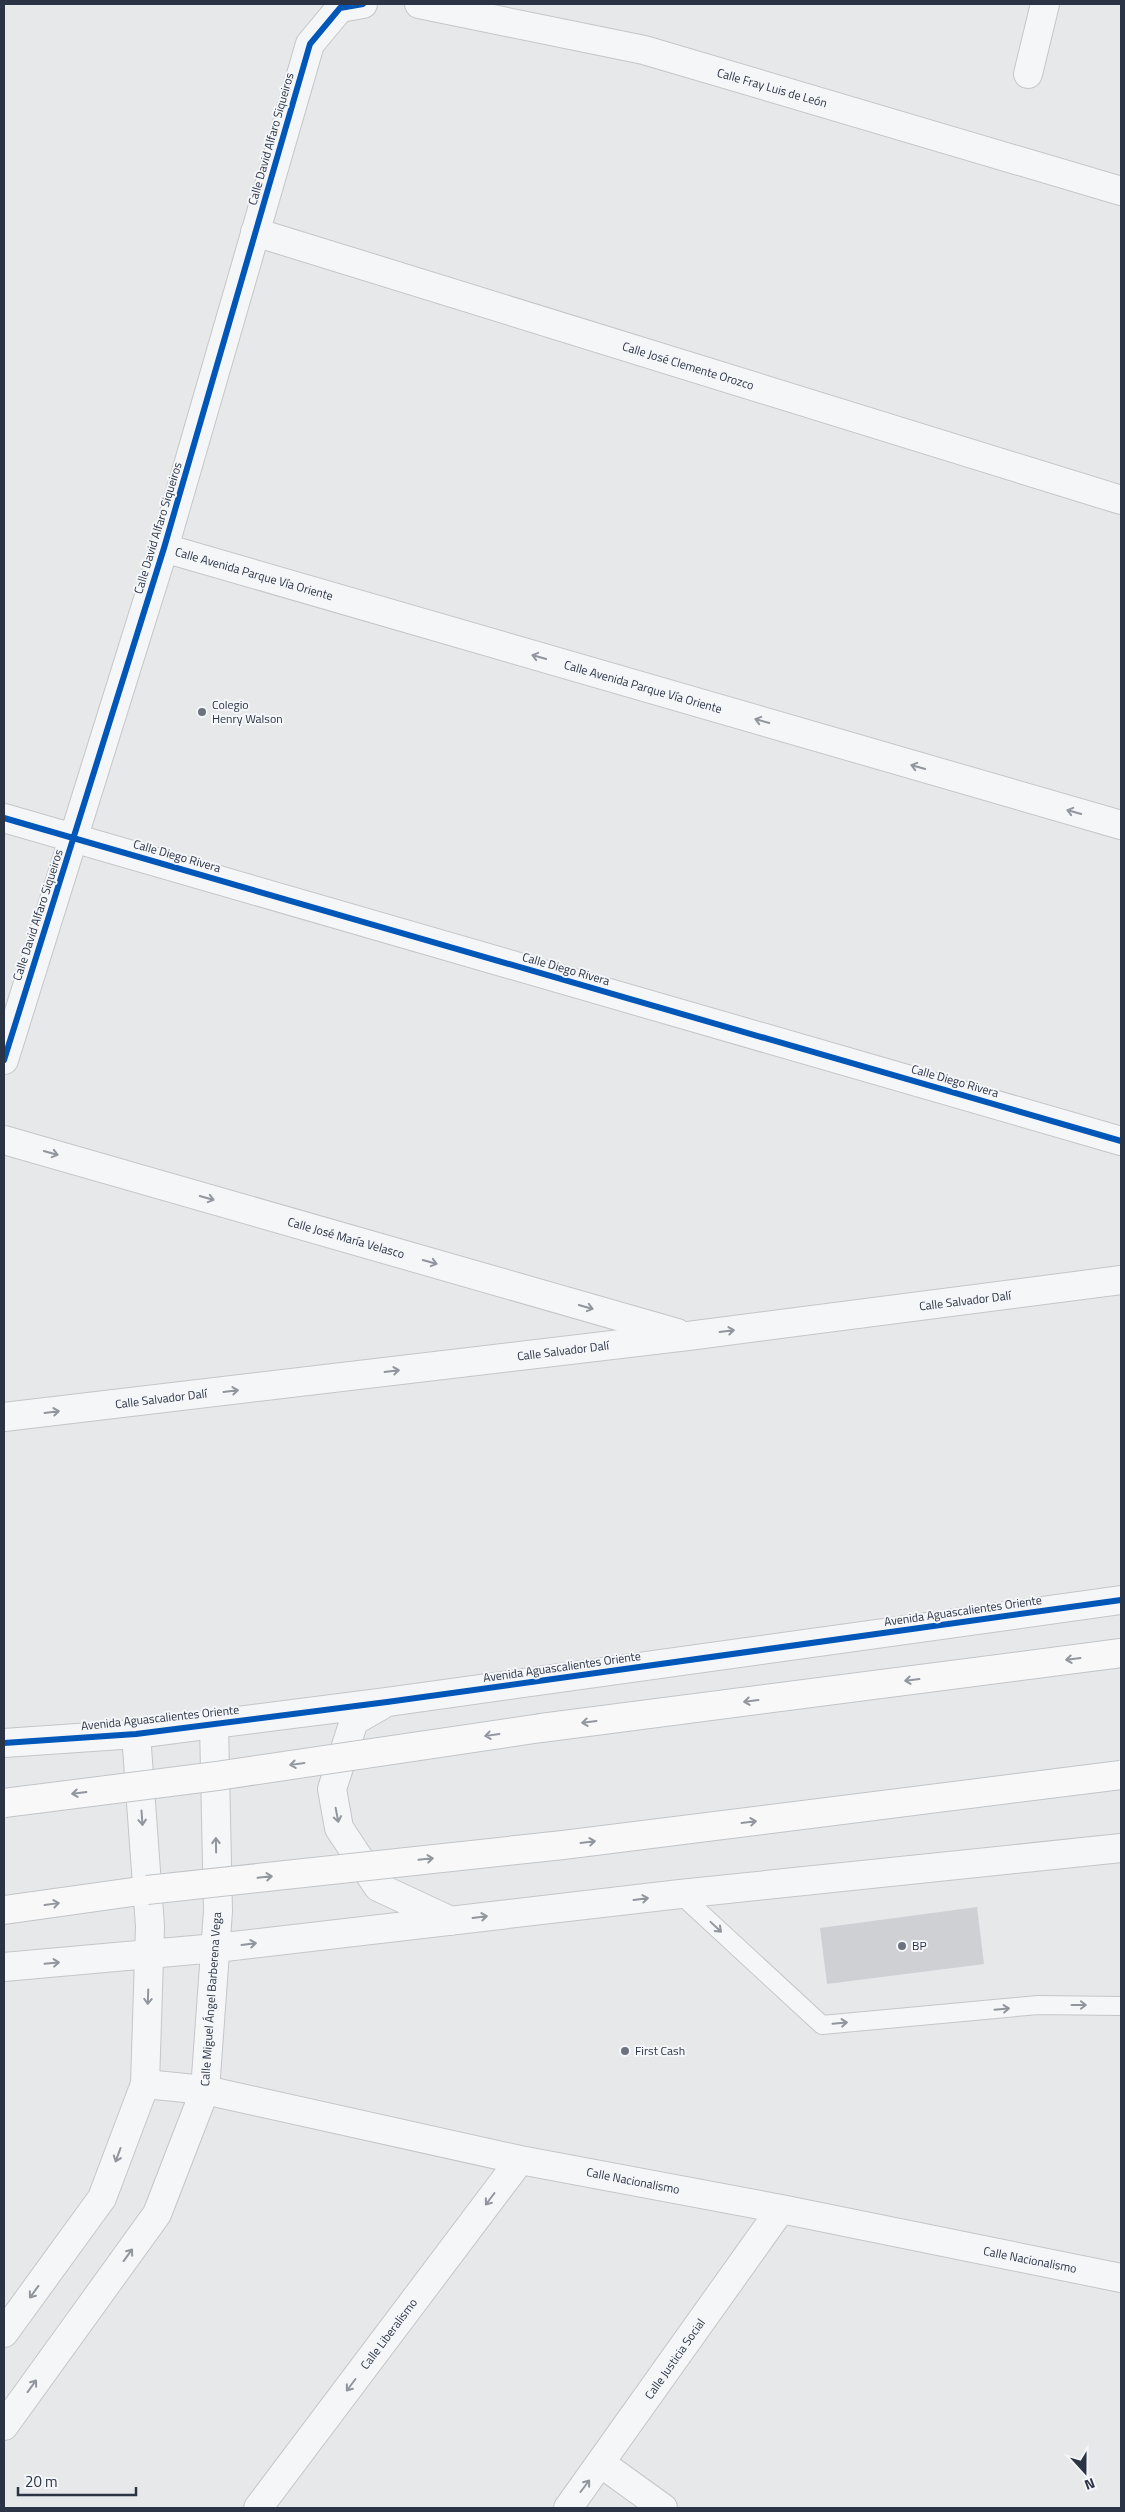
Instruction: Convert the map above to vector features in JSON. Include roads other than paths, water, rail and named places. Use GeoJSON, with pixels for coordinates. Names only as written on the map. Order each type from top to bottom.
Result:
{"type":"FeatureCollection","features":[{"type":"Feature","properties":{"kind":"main road"},"geometry":{"type":"LineString","coordinates":[[4,1803],[217,1776],[541,1728],[1121,1653]]}},
{"type":"Feature","properties":{"kind":"main road"},"geometry":{"type":"LineString","coordinates":[[4,1910],[147,1890],[563,1845],[1121,1775]]}},
{"type":"Feature","properties":{"kind":"street","name":"Calle Fray Luis de León"},"geometry":{"type":"LineString","coordinates":[[419,4],[644,50],[1121,190]]}},
{"type":"Feature","properties":{"kind":"street"},"geometry":{"type":"LineString","coordinates":[[1028,74],[1045,4]]}},
{"type":"Feature","properties":{"kind":"street","name":"Calle David Alfaro Siqueiros"},"geometry":{"type":"LineString","coordinates":[[4,1060],[164,548],[310,44],[352,6]]}},
{"type":"Feature","properties":{"kind":"street","name":"Calle José Clemente Orozco"},"geometry":{"type":"LineString","coordinates":[[256,232],[1121,500]]}},
{"type":"Feature","properties":{"kind":"street","name":"Calle Avenida Parque Vía Oriente"},"geometry":{"type":"LineString","coordinates":[[164,548],[1121,825]]}},
{"type":"Feature","properties":{"kind":"street","name":"Calle Diego Rivera"},"geometry":{"type":"LineString","coordinates":[[4,818],[1121,1141]]}},
{"type":"Feature","properties":{"kind":"street","name":"Calle José María Velasco"},"geometry":{"type":"LineString","coordinates":[[4,1140],[688,1336]]}},
{"type":"Feature","properties":{"kind":"street","name":"Calle Salvador Dalí"},"geometry":{"type":"LineString","coordinates":[[4,1418],[688,1336],[1121,1280]]}},
{"type":"Feature","properties":{"kind":"street","name":"Avenida Aguascalientes Oriente"},"geometry":{"type":"LineString","coordinates":[[4,1743],[136,1734],[388,1702],[1121,1600]]}},
{"type":"Feature","properties":{"kind":"street"},"geometry":{"type":"LineString","coordinates":[[388,1702],[354,1721],[332,1789],[340,1828],[378,1888],[451,1921]]}},
{"type":"Feature","properties":{"kind":"street","name":"Calle Miguel Ángel Barberena Vega"},"geometry":{"type":"LineString","coordinates":[[4,2426],[158,2214],[205,2090],[218,1911],[214,1724]]}},
{"type":"Feature","properties":{"kind":"street"},"geometry":{"type":"LineString","coordinates":[[4,2333],[102,2198],[144,2084],[150,1955],[136,1734]]}},
{"type":"Feature","properties":{"kind":"street"},"geometry":{"type":"LineString","coordinates":[[4,1967],[216,1948],[680,1894],[1121,1848]]}},
{"type":"Feature","properties":{"kind":"street","name":"Calle Nacionalismo"},"geometry":{"type":"LineString","coordinates":[[144,2084],[205,2090],[520,2160],[781,2209],[1121,2278]]}},
{"type":"Feature","properties":{"kind":"street","name":"Calle Liberalismo"},"geometry":{"type":"LineString","coordinates":[[258,2508],[520,2160]]}},
{"type":"Feature","properties":{"kind":"street","name":"Calle Justicia Social"},"geometry":{"type":"LineString","coordinates":[[568,2508],[602,2464],[781,2209]]}},
{"type":"Feature","properties":{"kind":"street"},"geometry":{"type":"LineString","coordinates":[[602,2464],[663,2508]]}},
{"type":"Feature","properties":{"kind":"lane"},"geometry":{"type":"LineString","coordinates":[[680,1894],[822,2025],[1038,2005],[1121,2006]]}},
{"type":"Feature","properties":{"kind":"place","name":"Colegio Henry Walson"},"geometry":{"type":"Point","coordinates":[202,712]}},
{"type":"Feature","properties":{"kind":"place","name":"BP"},"geometry":{"type":"Point","coordinates":[902,1946]}},
{"type":"Feature","properties":{"kind":"place","name":"First Cash"},"geometry":{"type":"Point","coordinates":[625,2051]}}]}
